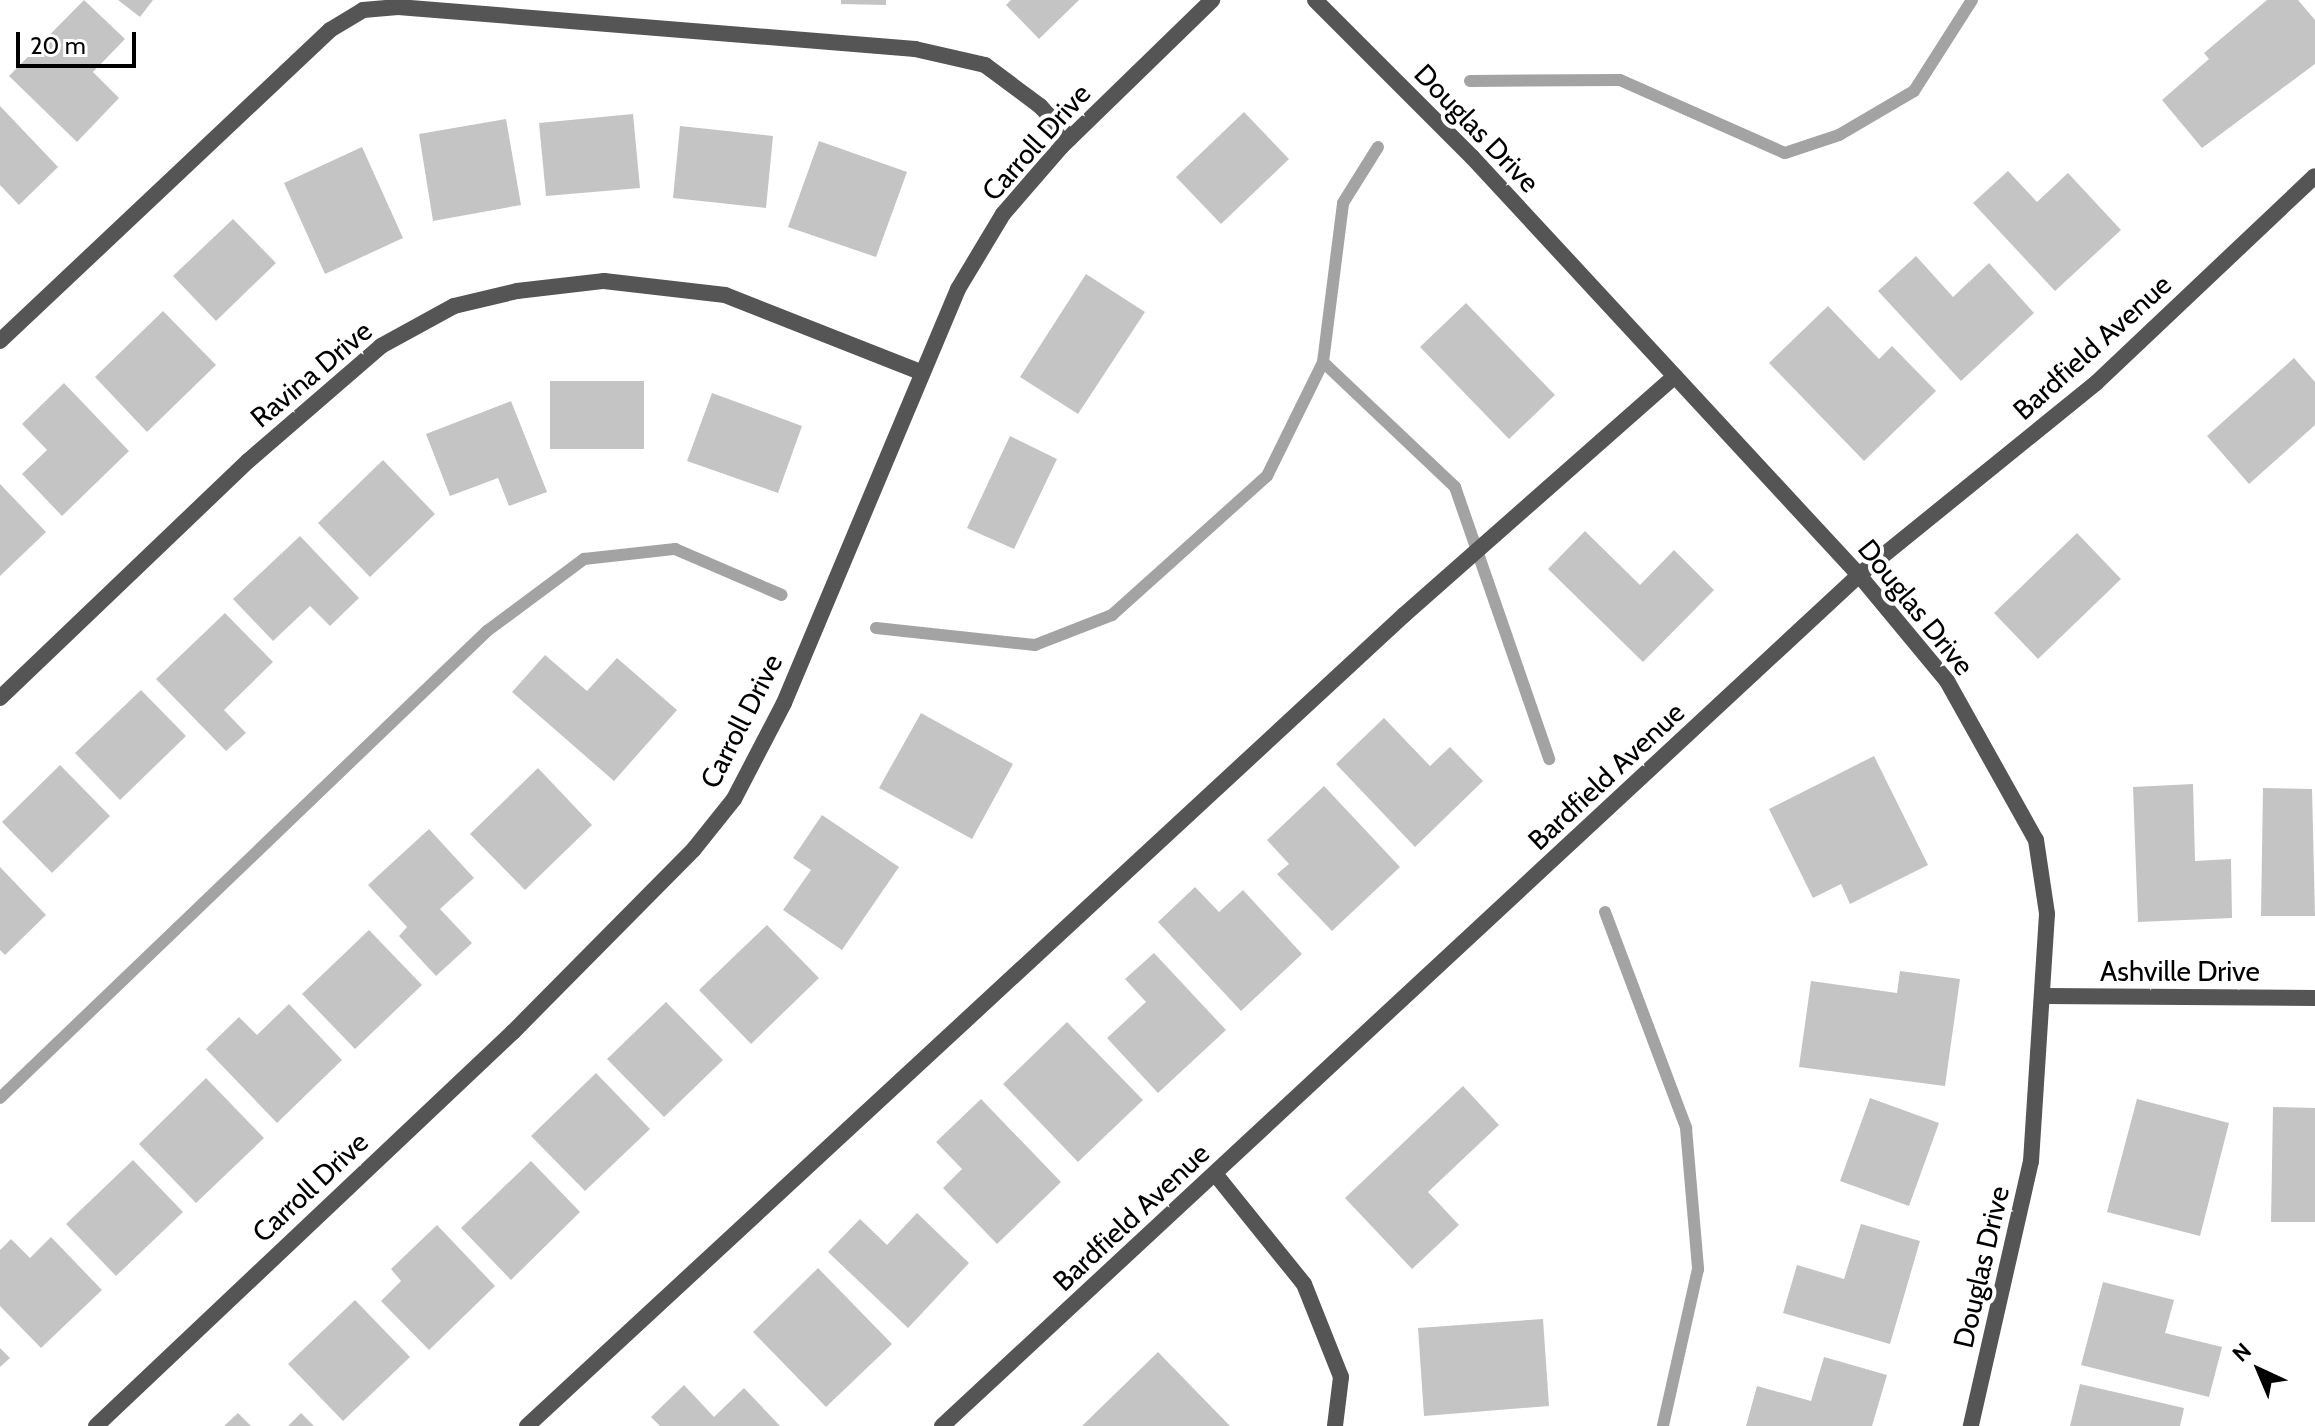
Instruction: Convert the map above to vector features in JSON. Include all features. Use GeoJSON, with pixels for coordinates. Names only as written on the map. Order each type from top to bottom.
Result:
{"type":"FeatureCollection","features":[{"type":"Feature","properties":{"kind":"street","name":"Carroll Drive"},"geometry":{"type":"LineString","coordinates":[[96,1426],[513,1032],[652,894],[734,799],[784,703],[920,372],[958,289],[1003,214],[1070,138],[1212,0]]}},
{"type":"Feature","properties":{"kind":"street","name":"Douglas Drive"},"geometry":{"type":"LineString","coordinates":[[1315,0],[1472,157],[1859,575],[1947,681],[2036,840],[2047,914],[2045,996],[2031,1161],[1971,1426]]}},
{"type":"Feature","properties":{"kind":"street"},"geometry":{"type":"LineString","coordinates":[[0,341],[330,30],[363,10],[398,7],[915,49],[985,65],[1040,106],[1070,138]]}},
{"type":"Feature","properties":{"kind":"street","name":"Bardfield Avenue"},"geometry":{"type":"LineString","coordinates":[[942,1426],[1216,1175],[1859,575],[2096,383],[2315,176]]}},
{"type":"Feature","properties":{"kind":"street","name":"Ravina Drive"},"geometry":{"type":"LineString","coordinates":[[0,698],[260,450],[381,346],[454,306],[517,291],[604,281],[725,295],[920,372]]}},
{"type":"Feature","properties":{"kind":"street"},"geometry":{"type":"LineString","coordinates":[[527,1426],[1461,566],[1675,376]]}},
{"type":"Feature","properties":{"kind":"street","name":"Ashville Drive"},"geometry":{"type":"LineString","coordinates":[[2045,996],[2315,998]]}},
{"type":"Feature","properties":{"kind":"street"},"geometry":{"type":"LineString","coordinates":[[1216,1175],[1304,1284],[1341,1377],[1335,1426]]}},
{"type":"Feature","properties":{"kind":"building"},"geometry":{"type":"Polygon","coordinates":[[[84,0],[125,39],[93,72],[119,98],[77,142],[9,76],[84,0]]]}},
{"type":"Feature","properties":{"kind":"building"},"geometry":{"type":"Polygon","coordinates":[[[118,0],[153,0],[140,17],[118,0]]]}},
{"type":"Feature","properties":{"kind":"building"},"geometry":{"type":"Polygon","coordinates":[[[841,0],[886,0],[886,5],[841,4],[841,0]]]}},
{"type":"Feature","properties":{"kind":"building"},"geometry":{"type":"Polygon","coordinates":[[[1011,0],[1079,0],[1039,39],[1006,5],[1011,0]]]}},
{"type":"Feature","properties":{"kind":"building"},"geometry":{"type":"Polygon","coordinates":[[[2267,0],[2298,0],[2315,20],[2315,64],[2202,148],[2162,100],[2209,59],[2204,53],[2267,0]]]}},
{"type":"Feature","properties":{"kind":"building"},"geometry":{"type":"Polygon","coordinates":[[[0,106],[58,167],[19,205],[0,185],[0,106]]]}},
{"type":"Feature","properties":{"kind":"building"},"geometry":{"type":"Polygon","coordinates":[[[1244,112],[1289,159],[1221,224],[1176,177],[1244,112]]]}},
{"type":"Feature","properties":{"kind":"building"},"geometry":{"type":"Polygon","coordinates":[[[633,114],[640,188],[546,196],[539,123],[633,114]]]}},
{"type":"Feature","properties":{"kind":"building"},"geometry":{"type":"Polygon","coordinates":[[[506,119],[521,205],[433,221],[419,134],[506,119]]]}},
{"type":"Feature","properties":{"kind":"building"},"geometry":{"type":"Polygon","coordinates":[[[680,126],[773,136],[766,208],[673,198],[680,126]]]}},
{"type":"Feature","properties":{"kind":"building"},"geometry":{"type":"Polygon","coordinates":[[[819,141],[907,172],[876,257],[788,227],[819,141]]]}},
{"type":"Feature","properties":{"kind":"building"},"geometry":{"type":"Polygon","coordinates":[[[362,147],[403,238],[325,274],[284,183],[362,147]]]}},
{"type":"Feature","properties":{"kind":"building"},"geometry":{"type":"Polygon","coordinates":[[[2008,171],[2037,202],[2068,173],[2121,230],[2055,291],[1973,203],[2008,171]]]}},
{"type":"Feature","properties":{"kind":"building"},"geometry":{"type":"Polygon","coordinates":[[[233,219],[276,263],[216,321],[173,276],[233,219]]]}},
{"type":"Feature","properties":{"kind":"building"},"geometry":{"type":"Polygon","coordinates":[[[1916,256],[1953,297],[1989,263],[2034,313],[1961,381],[1878,291],[1916,256]]]}},
{"type":"Feature","properties":{"kind":"building"},"geometry":{"type":"Polygon","coordinates":[[[1086,274],[1145,312],[1078,414],[1020,377],[1086,274]]]}},
{"type":"Feature","properties":{"kind":"building"},"geometry":{"type":"Polygon","coordinates":[[[1466,303],[1555,395],[1509,439],[1420,347],[1466,303]]]}},
{"type":"Feature","properties":{"kind":"building"},"geometry":{"type":"Polygon","coordinates":[[[1828,306],[1879,359],[1892,346],[1936,391],[1864,461],[1769,363],[1828,306]]]}},
{"type":"Feature","properties":{"kind":"building"},"geometry":{"type":"Polygon","coordinates":[[[163,311],[216,365],[147,432],[95,377],[163,311]]]}},
{"type":"Feature","properties":{"kind":"building"},"geometry":{"type":"Polygon","coordinates":[[[2294,358],[2315,382],[2315,425],[2249,484],[2207,436],[2294,358]]]}},
{"type":"Feature","properties":{"kind":"building"},"geometry":{"type":"Polygon","coordinates":[[[550,381],[644,381],[644,449],[550,449],[550,381]]]}},
{"type":"Feature","properties":{"kind":"building"},"geometry":{"type":"Polygon","coordinates":[[[64,383],[129,451],[62,516],[22,474],[47,450],[22,424],[64,383]]]}},
{"type":"Feature","properties":{"kind":"building"},"geometry":{"type":"Polygon","coordinates":[[[712,393],[802,426],[778,493],[687,461],[712,393]]]}},
{"type":"Feature","properties":{"kind":"building"},"geometry":{"type":"Polygon","coordinates":[[[511,401],[547,492],[509,506],[498,478],[450,496],[426,434],[511,401]]]}},
{"type":"Feature","properties":{"kind":"building"},"geometry":{"type":"Polygon","coordinates":[[[1010,436],[1057,459],[1014,549],[967,528],[1010,436]]]}},
{"type":"Feature","properties":{"kind":"building"},"geometry":{"type":"Polygon","coordinates":[[[383,460],[435,514],[370,577],[318,523],[383,460]]]}},
{"type":"Feature","properties":{"kind":"building"},"geometry":{"type":"Polygon","coordinates":[[[0,484],[46,532],[0,576],[0,484]]]}},
{"type":"Feature","properties":{"kind":"building"},"geometry":{"type":"Polygon","coordinates":[[[1585,531],[1640,585],[1674,550],[1714,590],[1643,662],[1548,569],[1585,531]]]}},
{"type":"Feature","properties":{"kind":"building"},"geometry":{"type":"Polygon","coordinates":[[[2077,533],[2121,579],[2038,659],[1994,613],[2077,533]]]}},
{"type":"Feature","properties":{"kind":"building"},"geometry":{"type":"Polygon","coordinates":[[[300,536],[359,598],[330,626],[310,606],[273,641],[233,599],[300,536]]]}},
{"type":"Feature","properties":{"kind":"building"},"geometry":{"type":"Polygon","coordinates":[[[225,613],[273,662],[224,710],[246,733],[226,751],[156,679],[225,613]]]}},
{"type":"Feature","properties":{"kind":"building"},"geometry":{"type":"Polygon","coordinates":[[[545,655],[587,691],[617,658],[677,710],[614,781],[512,692],[545,655]]]}},
{"type":"Feature","properties":{"kind":"building"},"geometry":{"type":"Polygon","coordinates":[[[141,690],[186,736],[120,800],[75,753],[141,690]]]}},
{"type":"Feature","properties":{"kind":"building"},"geometry":{"type":"Polygon","coordinates":[[[921,713],[1013,764],[972,839],[879,788],[921,713]]]}},
{"type":"Feature","properties":{"kind":"building"},"geometry":{"type":"Polygon","coordinates":[[[1384,718],[1430,766],[1450,747],[1483,781],[1415,847],[1336,764],[1384,718]]]}},
{"type":"Feature","properties":{"kind":"building"},"geometry":{"type":"Polygon","coordinates":[[[1874,756],[1928,865],[1850,904],[1841,884],[1813,898],[1769,809],[1874,756]]]}},
{"type":"Feature","properties":{"kind":"building"},"geometry":{"type":"Polygon","coordinates":[[[60,765],[110,816],[52,873],[2,822],[60,765]]]}},
{"type":"Feature","properties":{"kind":"building"},"geometry":{"type":"Polygon","coordinates":[[[538,768],[592,825],[525,890],[470,834],[538,768]]]}},
{"type":"Feature","properties":{"kind":"building"},"geometry":{"type":"Polygon","coordinates":[[[2193,784],[2195,861],[2231,859],[2232,918],[2138,922],[2133,787],[2193,784]]]}},
{"type":"Feature","properties":{"kind":"building"},"geometry":{"type":"Polygon","coordinates":[[[1324,786],[1400,867],[1332,931],[1277,874],[1289,864],[1267,840],[1324,786]]]}},
{"type":"Feature","properties":{"kind":"building"},"geometry":{"type":"Polygon","coordinates":[[[2263,788],[2312,789],[2315,916],[2261,916],[2263,788]]]}},
{"type":"Feature","properties":{"kind":"building"},"geometry":{"type":"Polygon","coordinates":[[[822,815],[899,867],[842,950],[783,910],[811,870],[793,858],[822,815]]]}},
{"type":"Feature","properties":{"kind":"building"},"geometry":{"type":"Polygon","coordinates":[[[429,829],[474,878],[440,909],[472,943],[436,976],[399,936],[407,927],[368,885],[429,829]]]}},
{"type":"Feature","properties":{"kind":"building"},"geometry":{"type":"Polygon","coordinates":[[[0,867],[46,915],[5,955],[0,950],[0,867]]]}},
{"type":"Feature","properties":{"kind":"building"},"geometry":{"type":"Polygon","coordinates":[[[1195,887],[1219,912],[1243,890],[1302,954],[1241,1011],[1158,922],[1195,887]]]}},
{"type":"Feature","properties":{"kind":"building"},"geometry":{"type":"Polygon","coordinates":[[[767,925],[819,978],[751,1044],[699,990],[767,925]]]}},
{"type":"Feature","properties":{"kind":"building"},"geometry":{"type":"Polygon","coordinates":[[[369,930],[422,985],[355,1049],[302,994],[369,930]]]}},
{"type":"Feature","properties":{"kind":"building"},"geometry":{"type":"Polygon","coordinates":[[[1154,953],[1226,1030],[1158,1093],[1107,1038],[1146,1002],[1125,979],[1154,953]]]}},
{"type":"Feature","properties":{"kind":"building"},"geometry":{"type":"Polygon","coordinates":[[[1900,971],[1960,979],[1945,1086],[1799,1067],[1811,981],[1897,993],[1900,971]]]}},
{"type":"Feature","properties":{"kind":"building"},"geometry":{"type":"Polygon","coordinates":[[[666,1002],[723,1060],[664,1117],[607,1059],[666,1002]]]}},
{"type":"Feature","properties":{"kind":"building"},"geometry":{"type":"Polygon","coordinates":[[[289,1004],[342,1060],[277,1123],[206,1049],[239,1017],[257,1035],[289,1004]]]}},
{"type":"Feature","properties":{"kind":"building"},"geometry":{"type":"Polygon","coordinates":[[[1067,1022],[1143,1100],[1078,1162],[1003,1084],[1067,1022]]]}},
{"type":"Feature","properties":{"kind":"building"},"geometry":{"type":"Polygon","coordinates":[[[596,1073],[650,1129],[585,1191],[531,1136],[596,1073]]]}},
{"type":"Feature","properties":{"kind":"building"},"geometry":{"type":"Polygon","coordinates":[[[206,1078],[264,1138],[196,1203],[139,1144],[206,1078]]]}},
{"type":"Feature","properties":{"kind":"building"},"geometry":{"type":"Polygon","coordinates":[[[1463,1086],[1499,1125],[1428,1192],[1459,1225],[1412,1269],[1345,1198],[1463,1086]]]}},
{"type":"Feature","properties":{"kind":"building"},"geometry":{"type":"Polygon","coordinates":[[[1870,1098],[1939,1123],[1909,1206],[1840,1181],[1870,1098]]]}},
{"type":"Feature","properties":{"kind":"building"},"geometry":{"type":"Polygon","coordinates":[[[981,1099],[1061,1182],[997,1244],[943,1188],[962,1169],[936,1142],[981,1099]]]}},
{"type":"Feature","properties":{"kind":"building"},"geometry":{"type":"Polygon","coordinates":[[[2137,1099],[2229,1123],[2200,1236],[2107,1212],[2137,1099]]]}},
{"type":"Feature","properties":{"kind":"building"},"geometry":{"type":"Polygon","coordinates":[[[2273,1107],[2315,1108],[2315,1222],[2271,1222],[2273,1107]]]}},
{"type":"Feature","properties":{"kind":"building"},"geometry":{"type":"Polygon","coordinates":[[[133,1160],[183,1212],[116,1276],[66,1224],[133,1160]]]}},
{"type":"Feature","properties":{"kind":"building"},"geometry":{"type":"Polygon","coordinates":[[[531,1161],[580,1212],[511,1280],[461,1228],[531,1161]]]}},
{"type":"Feature","properties":{"kind":"building"},"geometry":{"type":"Polygon","coordinates":[[[917,1213],[969,1263],[908,1328],[828,1252],[860,1219],[887,1245],[917,1213]]]}},
{"type":"Feature","properties":{"kind":"building"},"geometry":{"type":"Polygon","coordinates":[[[1861,1224],[1920,1241],[1890,1344],[1783,1313],[1797,1265],[1844,1279],[1861,1224]]]}},
{"type":"Feature","properties":{"kind":"building"},"geometry":{"type":"Polygon","coordinates":[[[437,1225],[495,1286],[429,1350],[381,1301],[401,1281],[391,1269],[437,1225]]]}},
{"type":"Feature","properties":{"kind":"building"},"geometry":{"type":"Polygon","coordinates":[[[51,1237],[102,1290],[41,1348],[0,1306],[0,1250],[11,1239],[30,1258],[51,1237]]]}},
{"type":"Feature","properties":{"kind":"building"},"geometry":{"type":"Polygon","coordinates":[[[818,1268],[892,1344],[826,1407],[753,1332],[818,1268]]]}},
{"type":"Feature","properties":{"kind":"building"},"geometry":{"type":"Polygon","coordinates":[[[2103,1282],[2174,1300],[2165,1333],[2222,1347],[2209,1397],[2081,1365],[2103,1282]]]}},
{"type":"Feature","properties":{"kind":"building"},"geometry":{"type":"Polygon","coordinates":[[[355,1300],[410,1357],[343,1421],[288,1364],[355,1300]]]}},
{"type":"Feature","properties":{"kind":"building"},"geometry":{"type":"Polygon","coordinates":[[[1543,1319],[1549,1406],[1424,1416],[1418,1328],[1543,1319]]]}},
{"type":"Feature","properties":{"kind":"building"},"geometry":{"type":"Polygon","coordinates":[[[0,1348],[10,1358],[0,1367],[0,1348]]]}},
{"type":"Feature","properties":{"kind":"building"},"geometry":{"type":"Polygon","coordinates":[[[1158,1352],[1230,1426],[1082,1426],[1158,1352]]]}},
{"type":"Feature","properties":{"kind":"building"},"geometry":{"type":"Polygon","coordinates":[[[1824,1357],[1887,1375],[1872,1426],[1746,1426],[1757,1386],[1811,1401],[1824,1357]]]}},
{"type":"Feature","properties":{"kind":"building"},"geometry":{"type":"Polygon","coordinates":[[[2080,1384],[2184,1408],[2180,1426],[2070,1426],[2080,1384]]]}},
{"type":"Feature","properties":{"kind":"building"},"geometry":{"type":"Polygon","coordinates":[[[684,1385],[714,1417],[744,1388],[780,1426],[660,1426],[651,1417],[684,1385]]]}},
{"type":"Feature","properties":{"kind":"building"},"geometry":{"type":"Polygon","coordinates":[[[238,1413],[251,1426],[224,1426],[238,1413]]]}},
{"type":"Feature","properties":{"kind":"building"},"geometry":{"type":"Polygon","coordinates":[[[301,1413],[314,1426],[288,1426],[301,1413]]]}},
{"type":"Feature","properties":{"kind":"waterway"},"geometry":{"type":"LineString","coordinates":[[1470,81],[1620,80],[1785,153],[1839,135],[1914,91],[1972,0]]}},
{"type":"Feature","properties":{"kind":"waterway"},"geometry":{"type":"LineString","coordinates":[[876,628],[1035,645],[1112,615],[1267,476],[1323,362],[1343,203],[1378,147]]}},
{"type":"Feature","properties":{"kind":"waterway"},"geometry":{"type":"LineString","coordinates":[[1323,362],[1455,487],[1549,759]]}},
{"type":"Feature","properties":{"kind":"waterway"},"geometry":{"type":"LineString","coordinates":[[0,1098],[487,631],[584,559],[675,549],[782,595]]}},
{"type":"Feature","properties":{"kind":"waterway"},"geometry":{"type":"LineString","coordinates":[[1605,912],[1686,1128],[1698,1269],[1663,1426]]}}]}
